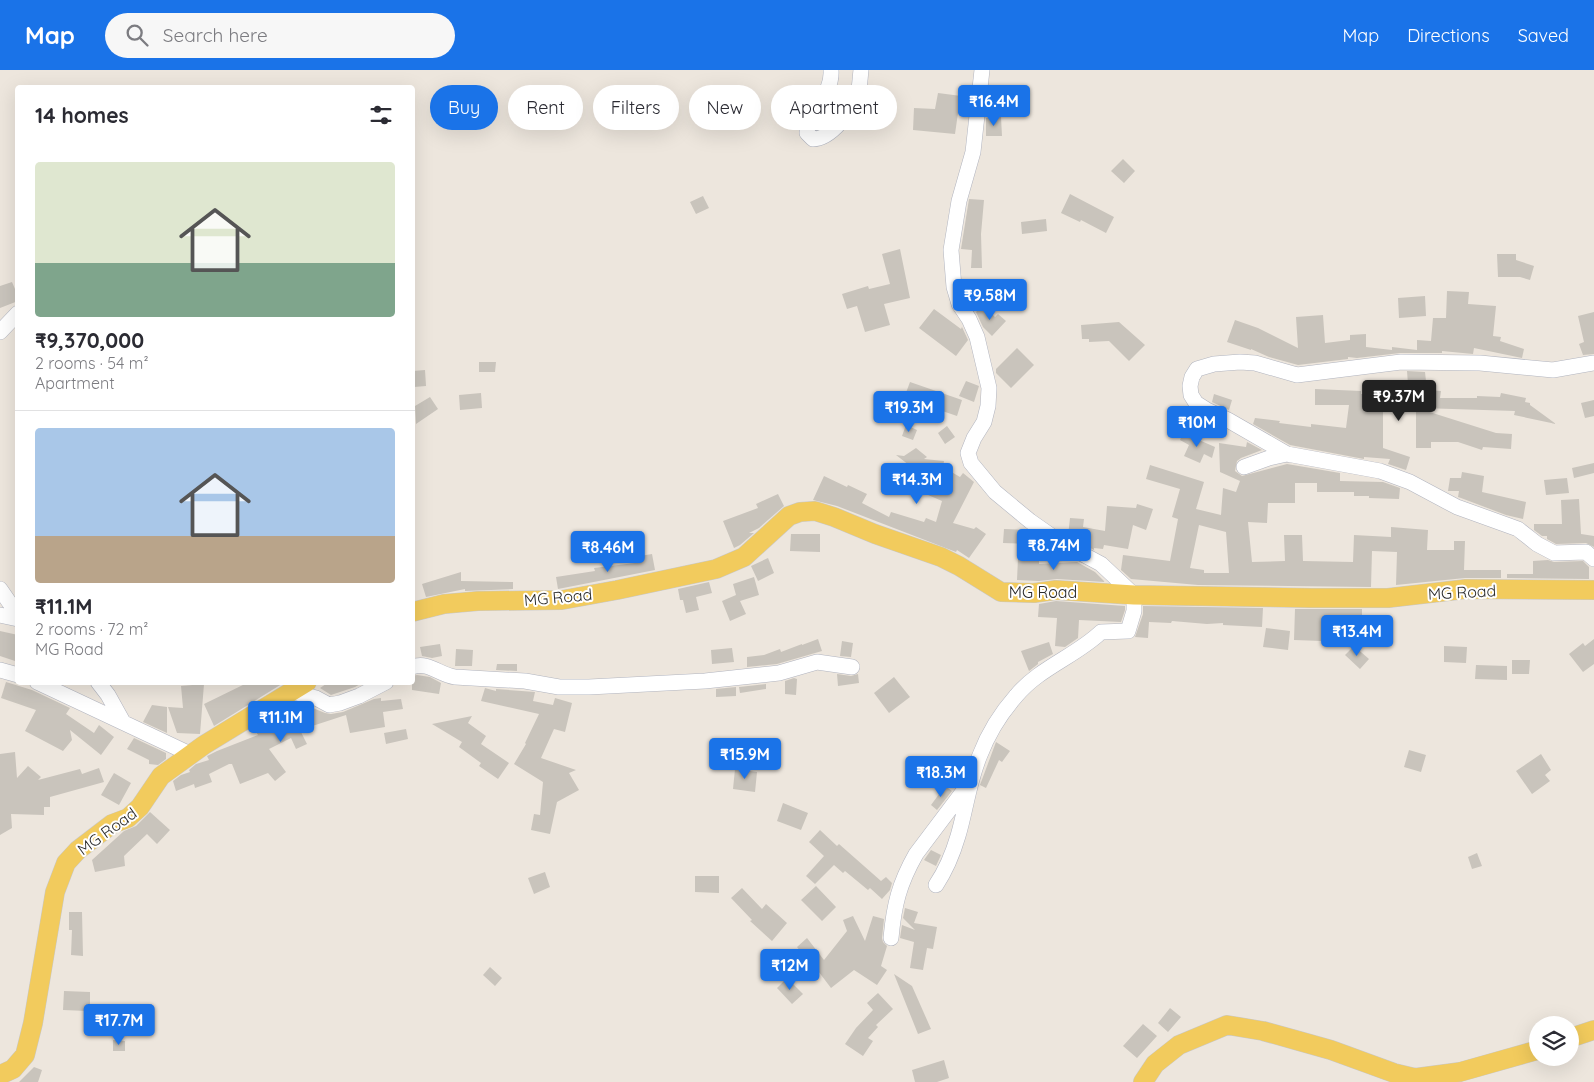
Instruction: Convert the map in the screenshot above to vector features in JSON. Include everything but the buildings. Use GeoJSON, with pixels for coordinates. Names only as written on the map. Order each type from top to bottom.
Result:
{"type":"FeatureCollection","features":[{"type":"Feature","properties":{"kind":"main road","name":"MG Road"},"geometry":{"type":"LineString","coordinates":[[415,611],[444,604],[478,601],[562,600],[716,569],[744,557],[789,516],[800,512],[815,512],[834,517],[875,534],[941,557],[1001,592],[1034,593],[1056,590],[1134,595],[1388,598],[1466,589],[1594,590]]}},
{"type":"Feature","properties":{"kind":"main road","name":"MG Road"},"geometry":{"type":"LineString","coordinates":[[0,1075],[14,1069],[25,1054],[33,1023],[55,892],[66,863],[78,850],[105,829],[128,818],[140,807],[161,776],[190,754],[300,687]]}},
{"type":"Feature","properties":{"kind":"main road"},"geometry":{"type":"LineString","coordinates":[[1143,1082],[1155,1064],[1179,1045],[1227,1025],[1307,1043],[1394,1073],[1415,1078],[1460,1072],[1529,1053]]}},
{"type":"Feature","properties":{"kind":"main road"},"geometry":{"type":"LineString","coordinates":[[1579,1035],[1594,1030]]}},
{"type":"Feature","properties":{"kind":"street"},"geometry":{"type":"LineString","coordinates":[[831,70],[832,82],[807,125],[808,133],[813,139],[820,139],[827,134],[851,109],[858,93],[861,70]]}},
{"type":"Feature","properties":{"kind":"street"},"geometry":{"type":"LineString","coordinates":[[936,885],[945,870],[958,836],[980,754],[1002,714],[1017,694],[1049,668],[1090,642],[1101,632],[1128,631],[1134,611],[1134,595],[1101,564],[1060,542],[1030,522],[995,492],[971,463],[968,453],[974,438],[984,422],[988,406],[989,388],[977,337],[960,304],[954,287],[951,250],[959,202],[973,152],[982,70]]}},
{"type":"Feature","properties":{"kind":"street"},"geometry":{"type":"LineString","coordinates":[[0,332],[15,316]]}},
{"type":"Feature","properties":{"kind":"street"},"geometry":{"type":"LineString","coordinates":[[1287,454],[1196,403],[1191,395],[1190,386],[1192,377],[1198,369],[1214,364],[1255,363],[1297,376],[1401,362],[1480,363],[1554,370],[1594,364]]}},
{"type":"Feature","properties":{"kind":"street"},"geometry":{"type":"LineString","coordinates":[[1244,468],[1269,458],[1287,454],[1380,471],[1410,482],[1457,507],[1518,529],[1537,544],[1554,553],[1586,552],[1594,559]]}},
{"type":"Feature","properties":{"kind":"street"},"geometry":{"type":"LineString","coordinates":[[0,589],[15,612]]}},
{"type":"Feature","properties":{"kind":"street"},"geometry":{"type":"LineString","coordinates":[[0,615],[15,617]]}},
{"type":"Feature","properties":{"kind":"street"},"geometry":{"type":"LineString","coordinates":[[415,666],[421,664],[428,665],[447,676],[525,681],[559,687],[589,688],[779,673],[817,662],[852,667]]}},
{"type":"Feature","properties":{"kind":"street"},"geometry":{"type":"LineString","coordinates":[[0,670],[15,674]]}},
{"type":"Feature","properties":{"kind":"street"},"geometry":{"type":"LineString","coordinates":[[43,685],[190,754]]}},
{"type":"Feature","properties":{"kind":"street"},"geometry":{"type":"LineString","coordinates":[[100,685],[123,722]]}},
{"type":"Feature","properties":{"kind":"street"},"geometry":{"type":"LineString","coordinates":[[300,687],[329,705],[359,696],[380,685]]}},
{"type":"Feature","properties":{"kind":"street"},"geometry":{"type":"LineString","coordinates":[[891,938],[893,912],[900,884],[909,866],[972,780]]}}]}
